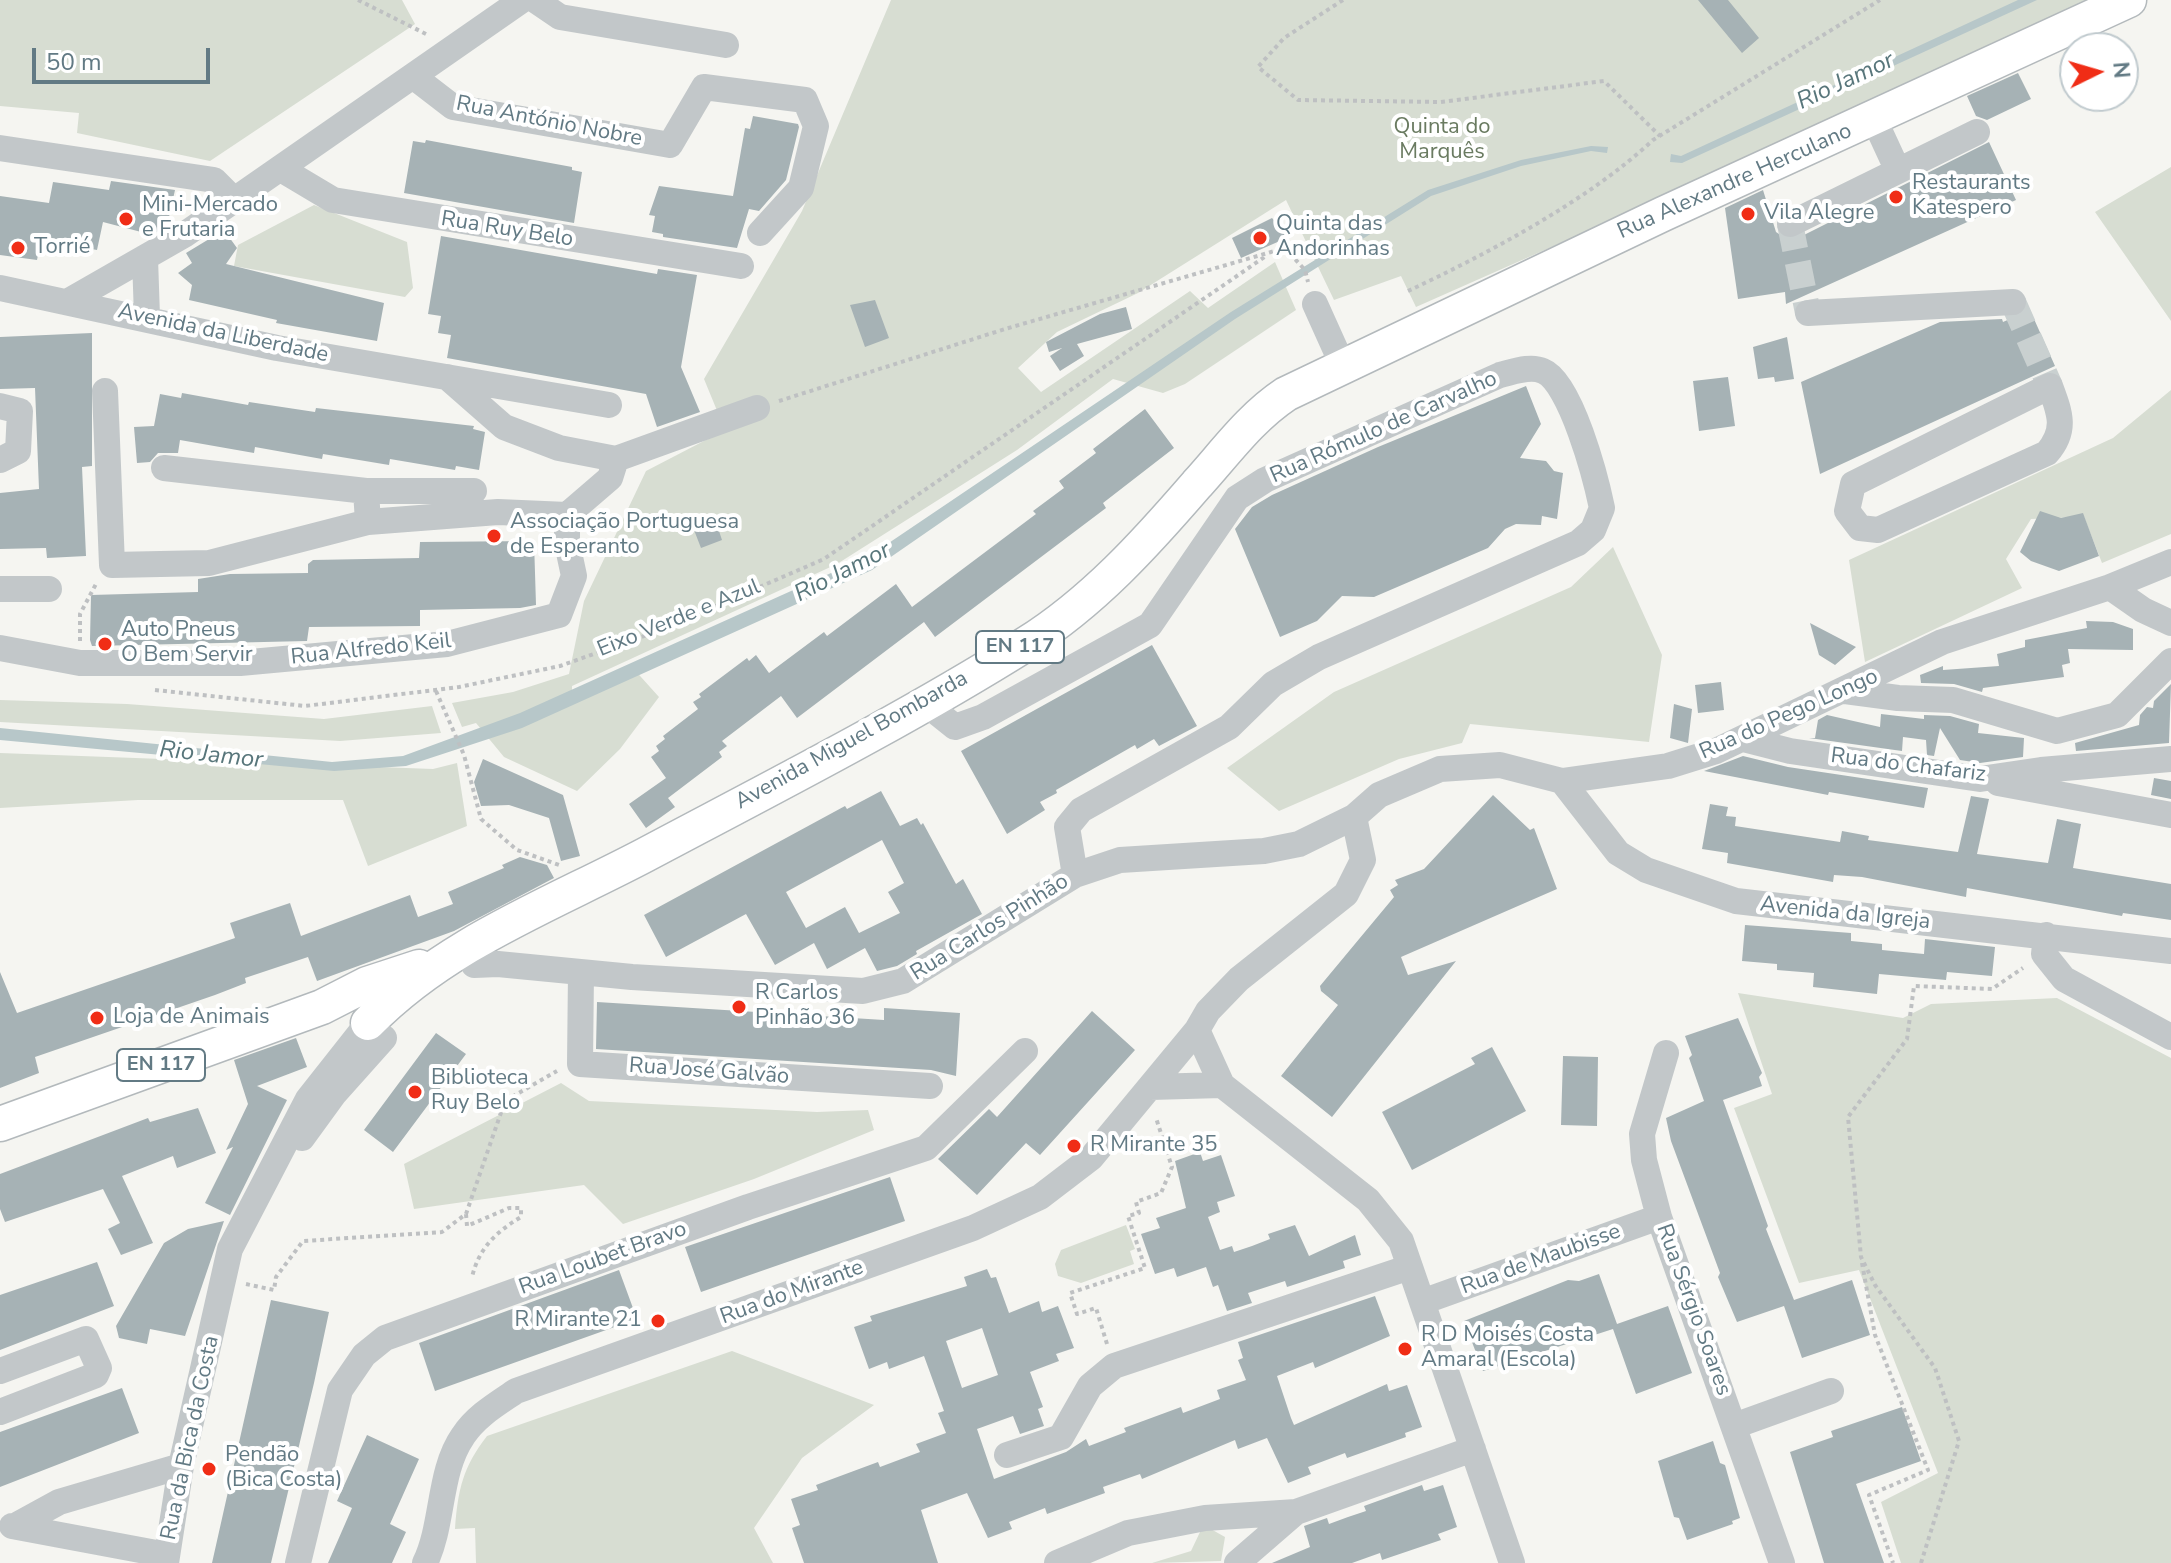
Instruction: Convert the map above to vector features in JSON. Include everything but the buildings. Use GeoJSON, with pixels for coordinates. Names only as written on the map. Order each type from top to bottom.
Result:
{"type":"FeatureCollection","features":[{"type":"Feature","properties":{"kind":"main road","name":"Rua Alexandre Herculano"},"geometry":{"type":"LineString","coordinates":[[1342,364],[2129,0]]}},
{"type":"Feature","properties":{"kind":"main road","name":"Avenida Miguel Bombarda"},"geometry":{"type":"LineString","coordinates":[[376,1031],[387,1004],[462,961],[568,891],[642,857],[1025,645],[1098,589],[1145,542],[1259,414],[1286,394],[1342,364]]}},
{"type":"Feature","properties":{"kind":"main road","name":"Avenida Miguel Bombarda"},"geometry":{"type":"LineString","coordinates":[[0,1124],[322,1007],[367,984],[462,961]]}},
{"type":"Feature","properties":{"kind":"main road"},"geometry":{"type":"LineString","coordinates":[[322,1007],[349,1007],[376,1031]]}},
{"type":"Feature","properties":{"kind":"street"},"geometry":{"type":"LineString","coordinates":[[67,302],[145,258],[281,169],[522,0]]}},
{"type":"Feature","properties":{"kind":"street"},"geometry":{"type":"LineString","coordinates":[[535,0],[560,17],[726,45]]}},
{"type":"Feature","properties":{"kind":"street","name":"Rua António Nobre"},"geometry":{"type":"LineString","coordinates":[[414,77],[453,107],[670,145],[704,87],[805,100],[816,126],[801,188],[760,233]]}},
{"type":"Feature","properties":{"kind":"street"},"geometry":{"type":"LineString","coordinates":[[1874,119],[1898,171]]}},
{"type":"Feature","properties":{"kind":"street"},"geometry":{"type":"LineString","coordinates":[[1790,224],[1977,132]]}},
{"type":"Feature","properties":{"kind":"street"},"geometry":{"type":"LineString","coordinates":[[0,148],[214,180],[234,200]]}},
{"type":"Feature","properties":{"kind":"street","name":"Rua Ruy Belo"},"geometry":{"type":"LineString","coordinates":[[281,169],[333,200],[741,266]]}},
{"type":"Feature","properties":{"kind":"street"},"geometry":{"type":"LineString","coordinates":[[145,258],[147,317]]}},
{"type":"Feature","properties":{"kind":"street","name":"Avenida da Liberdade"},"geometry":{"type":"LineString","coordinates":[[0,288],[147,317],[277,348],[609,405]]}},
{"type":"Feature","properties":{"kind":"street"},"geometry":{"type":"LineString","coordinates":[[1808,313],[2013,302]]}},
{"type":"Feature","properties":{"kind":"street"},"geometry":{"type":"LineString","coordinates":[[1315,304],[1342,364]]}},
{"type":"Feature","properties":{"kind":"street","name":"Rua Rómulo de Carvalho"},"geometry":{"type":"LineString","coordinates":[[925,703],[955,727],[983,717],[1150,625],[1237,498],[1265,480],[1500,375],[1544,371],[1561,385],[1602,508],[1593,530],[1578,543],[1319,657],[1273,684],[1229,727],[1081,810],[1067,827],[1075,875]]}},
{"type":"Feature","properties":{"kind":"street"},"geometry":{"type":"LineString","coordinates":[[447,377],[504,427],[559,448],[616,459],[757,408]]}},
{"type":"Feature","properties":{"kind":"street"},"geometry":{"type":"LineString","coordinates":[[2050,386],[2063,424],[2058,441],[2047,453],[1878,530],[1860,528],[1847,511],[1853,484],[2050,386]]}},
{"type":"Feature","properties":{"kind":"street"},"geometry":{"type":"LineString","coordinates":[[105,391],[112,565],[209,563],[368,522],[498,512],[567,515],[610,478],[616,459]]}},
{"type":"Feature","properties":{"kind":"street"},"geometry":{"type":"LineString","coordinates":[[0,406],[20,411],[18,451],[0,460]]}},
{"type":"Feature","properties":{"kind":"street"},"geometry":{"type":"LineString","coordinates":[[164,468],[366,491],[474,491]]}},
{"type":"Feature","properties":{"kind":"street"},"geometry":{"type":"LineString","coordinates":[[366,491],[368,522]]}},
{"type":"Feature","properties":{"kind":"street","name":"Rua Alfredo Keil"},"geometry":{"type":"LineString","coordinates":[[0,648],[80,663],[240,663],[447,644],[559,615],[574,576],[567,543],[567,515]]}},
{"type":"Feature","properties":{"kind":"street","name":"Rua do Pego Longo"},"geometry":{"type":"LineString","coordinates":[[1354,817],[1379,795],[1440,769],[1500,765],[1562,781],[1668,766],[1743,739],[1942,642],[2110,587],[2171,562]]}},
{"type":"Feature","properties":{"kind":"street"},"geometry":{"type":"LineString","coordinates":[[2110,587],[2143,610],[2171,623]]}},
{"type":"Feature","properties":{"kind":"street"},"geometry":{"type":"LineString","coordinates":[[0,589],[49,589]]}},
{"type":"Feature","properties":{"kind":"street"},"geometry":{"type":"LineString","coordinates":[[1844,691],[1898,698],[1953,700],[2057,731],[2117,715],[2140,697],[2171,661]]}},
{"type":"Feature","properties":{"kind":"street","name":"Rua do Chafariz"},"geometry":{"type":"LineString","coordinates":[[1743,739],[1790,751],[1980,779],[2041,770],[2171,759]]}},
{"type":"Feature","properties":{"kind":"street"},"geometry":{"type":"LineString","coordinates":[[1980,779],[2171,815]]}},
{"type":"Feature","properties":{"kind":"street","name":"Avenida da Igreja"},"geometry":{"type":"LineString","coordinates":[[1562,781],[1618,853],[1646,870],[1736,901],[2045,944],[2171,951]]}},
{"type":"Feature","properties":{"kind":"street"},"geometry":{"type":"LineString","coordinates":[[1354,817],[1363,860],[1346,894],[1239,979],[1208,1011],[1197,1030],[1222,1085],[1368,1200],[1401,1241],[1512,1563]]}},
{"type":"Feature","properties":{"kind":"street","name":"Rua Carlos Pinhão"},"geometry":{"type":"LineString","coordinates":[[462,961],[863,991],[903,981],[1075,875],[1120,860],[1264,851],[1299,844],[1354,817]]}},
{"type":"Feature","properties":{"kind":"street"},"geometry":{"type":"LineString","coordinates":[[2045,944],[2064,979],[2171,1037]]}},
{"type":"Feature","properties":{"kind":"street"},"geometry":{"type":"LineString","coordinates":[[579,1058],[581,972]]}},
{"type":"Feature","properties":{"kind":"street","name":"Rua do Mirante"},"geometry":{"type":"LineString","coordinates":[[431,1559],[446,1478],[462,1437],[483,1414],[516,1391],[973,1228],[1040,1197],[1091,1158],[1197,1030]]}},
{"type":"Feature","properties":{"kind":"street","name":"Rua da Bica da Costa"},"geometry":{"type":"LineString","coordinates":[[217,1314],[276,1186],[305,1133],[376,1031]]}},
{"type":"Feature","properties":{"kind":"street","name":"Rua da Bica da Costa"},"geometry":{"type":"LineString","coordinates":[[153,1558],[181,1466],[230,1249],[277,1152],[329,1069],[376,1031]]}},
{"type":"Feature","properties":{"kind":"street","name":"Rua Loubet Bravo"},"geometry":{"type":"LineString","coordinates":[[298,1563],[340,1390],[364,1355],[385,1338],[748,1207],[926,1148],[1025,1051]]}},
{"type":"Feature","properties":{"kind":"street","name":"Rua Sérgio Soares"},"geometry":{"type":"LineString","coordinates":[[1666,1053],[1642,1134],[1644,1160],[1659,1217],[1782,1563]]}},
{"type":"Feature","properties":{"kind":"street","name":"Rua José Galvão"},"geometry":{"type":"LineString","coordinates":[[579,1058],[580,1064],[930,1086]]}},
{"type":"Feature","properties":{"kind":"street"},"geometry":{"type":"LineString","coordinates":[[1149,1088],[1222,1085]]}},
{"type":"Feature","properties":{"kind":"street","name":"Rua de Maubisse"},"geometry":{"type":"LineString","coordinates":[[1422,1302],[1659,1217]]}},
{"type":"Feature","properties":{"kind":"street"},"geometry":{"type":"LineString","coordinates":[[1007,1455],[1061,1437],[1090,1386],[1114,1366],[1410,1267]]}},
{"type":"Feature","properties":{"kind":"street"},"geometry":{"type":"LineString","coordinates":[[0,1371],[86,1339],[93,1347],[99,1368],[96,1375],[0,1412]]}},
{"type":"Feature","properties":{"kind":"street"},"geometry":{"type":"LineString","coordinates":[[1734,1426],[1831,1391]]}},
{"type":"Feature","properties":{"kind":"street"},"geometry":{"type":"LineString","coordinates":[[1057,1563],[1128,1533],[1205,1518],[1296,1512],[1473,1449]]}},
{"type":"Feature","properties":{"kind":"street"},"geometry":{"type":"LineString","coordinates":[[9,1526],[59,1502],[181,1466]]}},
{"type":"Feature","properties":{"kind":"street"},"geometry":{"type":"LineString","coordinates":[[55,1533],[50,1523],[59,1502]]}},
{"type":"Feature","properties":{"kind":"street"},"geometry":{"type":"LineString","coordinates":[[1237,1563],[1296,1512]]}},
{"type":"Feature","properties":{"kind":"street"},"geometry":{"type":"LineString","coordinates":[[1205,1518],[1227,1526],[1237,1543],[1237,1563]]}},
{"type":"Feature","properties":{"kind":"street"},"geometry":{"type":"LineString","coordinates":[[9,1526],[55,1533],[153,1558]]}},
{"type":"Feature","properties":{"kind":"path"},"geometry":{"type":"LineString","coordinates":[[358,0],[455,48]]}},
{"type":"Feature","properties":{"kind":"path"},"geometry":{"type":"LineString","coordinates":[[1343,0],[1284,38],[1258,67],[1298,100],[1441,102],[1604,81],[1660,136]]}},
{"type":"Feature","properties":{"kind":"path"},"geometry":{"type":"LineString","coordinates":[[1408,291],[1482,256],[1630,162],[1660,136],[1880,0]]}},
{"type":"Feature","properties":{"kind":"path"},"geometry":{"type":"LineString","coordinates":[[757,408],[1005,329],[1200,271],[1266,256],[1285,248],[1305,270]]}},
{"type":"Feature","properties":{"kind":"path","name":"Eixo Verde e Azul"},"geometry":{"type":"LineString","coordinates":[[146,689],[305,706],[435,690],[560,666],[658,631],[824,559],[1266,256]]}},
{"type":"Feature","properties":{"kind":"path"},"geometry":{"type":"LineString","coordinates":[[80,663],[80,614],[96,584]]}},
{"type":"Feature","properties":{"kind":"path"},"geometry":{"type":"LineString","coordinates":[[435,690],[464,755],[481,819],[517,850],[573,871]]}},
{"type":"Feature","properties":{"kind":"path"},"geometry":{"type":"LineString","coordinates":[[1893,1563],[1869,1495],[1928,1470],[1875,1335],[1861,1257],[1848,1117],[1907,1039],[1914,986],[1992,989],[2045,944]]}},
{"type":"Feature","properties":{"kind":"path"},"geometry":{"type":"LineString","coordinates":[[472,1277],[475,1263],[495,1233],[521,1217],[521,1208],[509,1208],[467,1226],[466,1214],[505,1101],[579,1058]]}},
{"type":"Feature","properties":{"kind":"path"},"geometry":{"type":"LineString","coordinates":[[1114,1366],[1096,1308],[1077,1314],[1070,1293],[1145,1268],[1128,1216],[1139,1213],[1136,1202],[1161,1193],[1172,1167],[1149,1088]]}},
{"type":"Feature","properties":{"kind":"path"},"geometry":{"type":"LineString","coordinates":[[232,1280],[274,1290],[276,1277],[303,1241],[442,1232],[466,1214]]}},
{"type":"Feature","properties":{"kind":"path"},"geometry":{"type":"LineString","coordinates":[[1861,1257],[1875,1285],[1935,1368],[1959,1441],[1921,1563]]}},
{"type":"Feature","properties":{"kind":"green space"},"geometry":{"type":"Polygon","coordinates":[[[0,0],[402,0],[415,24],[210,161],[77,133],[79,113],[0,106],[0,0]]]}},
{"type":"Feature","properties":{"kind":"green space","name":"Quinta do Marquês"},"geometry":{"type":"Polygon","coordinates":[[[891,0],[2109,0],[1416,307],[1401,276],[1334,300],[1286,200],[1138,293],[1057,332],[1018,368],[1041,392],[1190,291],[1208,308],[1275,262],[1296,310],[1185,384],[1163,393],[1113,379],[1017,450],[837,564],[572,686],[572,691],[632,667],[659,697],[620,749],[577,791],[504,757],[476,723],[462,727],[452,703],[513,692],[569,674],[584,601],[646,471],[725,430],[704,379],[802,211],[891,0]]]}},
{"type":"Feature","properties":{"kind":"green space"},"geometry":{"type":"Polygon","coordinates":[[[2171,167],[2171,321],[2095,212],[2171,167]]]}},
{"type":"Feature","properties":{"kind":"green space"},"geometry":{"type":"Polygon","coordinates":[[[314,205],[407,242],[413,288],[405,297],[234,266],[238,245],[314,205]]]}},
{"type":"Feature","properties":{"kind":"green space"},"geometry":{"type":"Polygon","coordinates":[[[2171,390],[2171,534],[2102,563],[2084,517],[2031,519],[2006,559],[2022,588],[1865,662],[1849,560],[2113,438],[2171,390]]]}},
{"type":"Feature","properties":{"kind":"green space"},"geometry":{"type":"Polygon","coordinates":[[[1613,547],[1662,655],[1649,742],[1470,724],[1462,743],[1399,759],[1279,811],[1227,768],[1334,692],[1571,587],[1613,547]]]}},
{"type":"Feature","properties":{"kind":"green space"},"geometry":{"type":"Polygon","coordinates":[[[0,700],[127,704],[324,719],[432,706],[441,733],[340,741],[0,722],[0,700]]]}},
{"type":"Feature","properties":{"kind":"green space"},"geometry":{"type":"Polygon","coordinates":[[[0,753],[433,769],[457,763],[467,826],[368,866],[343,800],[138,800],[0,808],[0,753]]]}},
{"type":"Feature","properties":{"kind":"green space"},"geometry":{"type":"Polygon","coordinates":[[[1738,993],[1903,1018],[1931,1004],[2057,998],[2171,1058],[2171,1563],[1901,1563],[1881,1502],[1938,1473],[1859,1270],[1799,1283],[1734,1108],[1772,1094],[1738,993]]]}},
{"type":"Feature","properties":{"kind":"green space"},"geometry":{"type":"Polygon","coordinates":[[[561,1083],[589,1101],[817,1112],[868,1110],[874,1130],[754,1179],[623,1224],[584,1185],[414,1209],[404,1164],[561,1083]]]}},
{"type":"Feature","properties":{"kind":"green space"},"geometry":{"type":"Polygon","coordinates":[[[1126,1225],[1135,1249],[1130,1251],[1134,1264],[1081,1283],[1058,1276],[1055,1264],[1061,1250],[1126,1225]]]}},
{"type":"Feature","properties":{"kind":"green space"},"geometry":{"type":"Polygon","coordinates":[[[732,1351],[874,1405],[802,1458],[754,1528],[773,1563],[476,1563],[475,1528],[455,1529],[463,1479],[487,1436],[732,1351]]]}},
{"type":"Feature","properties":{"kind":"green space"},"geometry":{"type":"Polygon","coordinates":[[[1209,1528],[1225,1537],[1221,1561],[1152,1563],[1191,1551],[1200,1532],[1209,1528]]]}},
{"type":"Feature","properties":{"kind":"water","name":"Rio Jamor"},"geometry":{"type":"Polygon","coordinates":[[[2018,0],[2037,0],[1682,163],[1670,162],[1671,154],[1681,156],[2018,0]]]}},
{"type":"Feature","properties":{"kind":"water","name":"Rio Jamor"},"geometry":{"type":"Polygon","coordinates":[[[1591,146],[1608,147],[1607,153],[1591,151],[1521,166],[1431,196],[1235,319],[872,570],[522,728],[406,766],[334,771],[0,740],[0,728],[332,762],[403,756],[520,713],[871,555],[1231,312],[1428,190],[1521,160],[1591,146]]]}},
{"type":"Feature","properties":{"kind":"tunnel"},"geometry":{"type":"LineString","coordinates":[[1790,224],[1808,313]]}},
{"type":"Feature","properties":{"kind":"tunnel"},"geometry":{"type":"LineString","coordinates":[[2013,302],[2050,386]]}},
{"type":"Feature","properties":{"kind":"place","name":"Restaurants Katespero"},"geometry":{"type":"Point","coordinates":[1896,197]}},
{"type":"Feature","properties":{"kind":"place","name":"Vila Alegre"},"geometry":{"type":"Point","coordinates":[1748,214]}},
{"type":"Feature","properties":{"kind":"place","name":"Mini-Mercado e Frutaria"},"geometry":{"type":"Point","coordinates":[126,219]}},
{"type":"Feature","properties":{"kind":"place","name":"Quinta das Andorinhas"},"geometry":{"type":"Point","coordinates":[1260,238]}},
{"type":"Feature","properties":{"kind":"place","name":"Torrié"},"geometry":{"type":"Point","coordinates":[18,248]}},
{"type":"Feature","properties":{"kind":"place","name":"Associação Portuguesa de Esperanto"},"geometry":{"type":"Point","coordinates":[494,536]}},
{"type":"Feature","properties":{"kind":"place","name":"Auto Pneus O Bem Servir"},"geometry":{"type":"Point","coordinates":[105,644]}},
{"type":"Feature","properties":{"kind":"place","name":"R Carlos Pinhão 36"},"geometry":{"type":"Point","coordinates":[739,1007]}},
{"type":"Feature","properties":{"kind":"place","name":"Loja de Animais"},"geometry":{"type":"Point","coordinates":[97,1018]}},
{"type":"Feature","properties":{"kind":"place","name":"Biblioteca Ruy Belo"},"geometry":{"type":"Point","coordinates":[415,1092]}},
{"type":"Feature","properties":{"kind":"place","name":"R Mirante 35"},"geometry":{"type":"Point","coordinates":[1074,1146]}},
{"type":"Feature","properties":{"kind":"place","name":"R Mirante 21"},"geometry":{"type":"Point","coordinates":[658,1321]}},
{"type":"Feature","properties":{"kind":"place","name":"R D Moisés Costa Amaral (Escola)"},"geometry":{"type":"Point","coordinates":[1405,1349]}},
{"type":"Feature","properties":{"kind":"place","name":"Pendão (Bica Costa)"},"geometry":{"type":"Point","coordinates":[209,1469]}}]}
